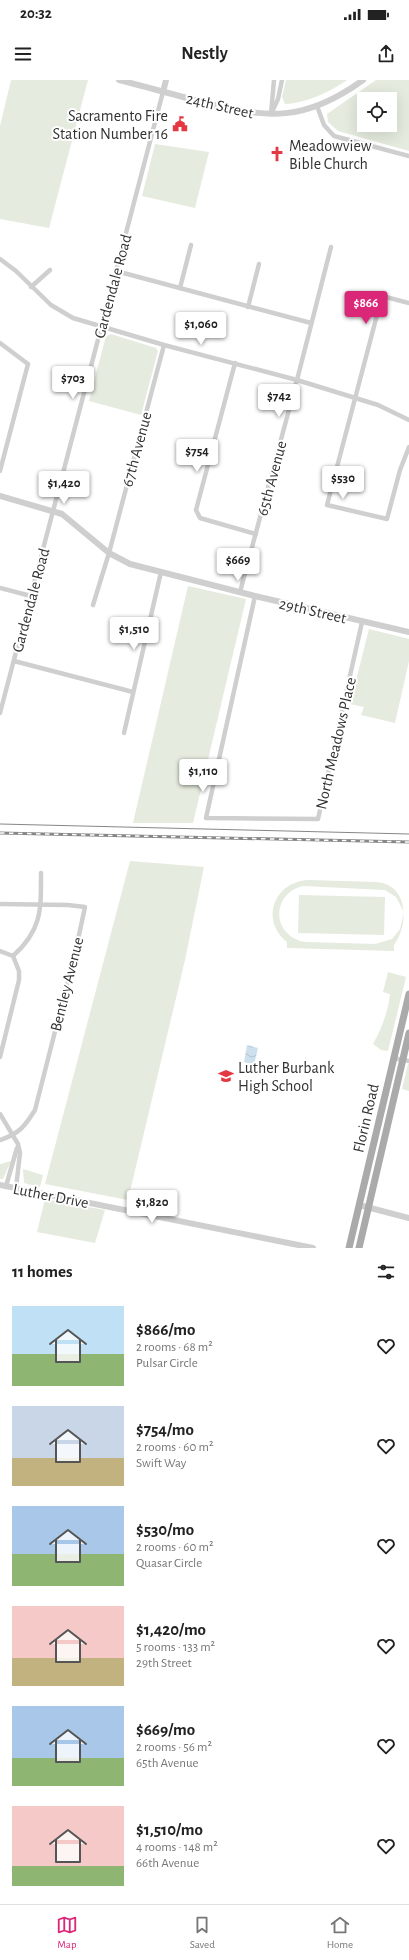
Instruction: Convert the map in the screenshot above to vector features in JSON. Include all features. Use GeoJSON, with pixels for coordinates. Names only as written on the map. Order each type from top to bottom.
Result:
{"type":"FeatureCollection","features":[{"type":"Feature","properties":{"kind":"main road","name":"Florin Road"},"geometry":{"type":"LineString","coordinates":[[349,1248],[409,994]]}},
{"type":"Feature","properties":{"kind":"main road","name":"Florin Road"},"geometry":{"type":"LineString","coordinates":[[359,1248],[406,1060],[409,1033]]}},
{"type":"Feature","properties":{"kind":"street","name":"24th Street"},"geometry":{"type":"LineString","coordinates":[[119,80],[242,112],[271,114],[297,112],[317,106],[343,94],[363,80]]}},
{"type":"Feature","properties":{"kind":"street"},"geometry":{"type":"LineString","coordinates":[[162,92],[166,80]]}},
{"type":"Feature","properties":{"kind":"street"},"geometry":{"type":"LineString","coordinates":[[271,114],[274,80]]}},
{"type":"Feature","properties":{"kind":"street"},"geometry":{"type":"LineString","coordinates":[[271,114],[278,98],[282,80]]}},
{"type":"Feature","properties":{"kind":"street","name":"Gardendale Road"},"geometry":{"type":"LineString","coordinates":[[0,713],[1,704],[14,661],[162,92]]}},
{"type":"Feature","properties":{"kind":"street"},"geometry":{"type":"LineString","coordinates":[[317,106],[324,125],[334,136],[409,156]]}},
{"type":"Feature","properties":{"kind":"street"},"geometry":{"type":"LineString","coordinates":[[180,288],[191,245]]}},
{"type":"Feature","properties":{"kind":"street","name":"65th Avenue"},"geometry":{"type":"LineString","coordinates":[[240,592],[298,380],[331,247]]}},
{"type":"Feature","properties":{"kind":"street"},"geometry":{"type":"LineString","coordinates":[[0,259],[16,271],[31,287],[60,311],[72,318],[164,346],[298,380],[391,410],[409,420]]}},
{"type":"Feature","properties":{"kind":"street"},"geometry":{"type":"LineString","coordinates":[[248,307],[259,264]]}},
{"type":"Feature","properties":{"kind":"street"},"geometry":{"type":"LineString","coordinates":[[31,287],[50,270]]}},
{"type":"Feature","properties":{"kind":"street"},"geometry":{"type":"LineString","coordinates":[[116,271],[311,323]]}},
{"type":"Feature","properties":{"kind":"street"},"geometry":{"type":"LineString","coordinates":[[409,303],[382,296],[327,505],[387,519],[400,470],[409,447]]}},
{"type":"Feature","properties":{"kind":"street"},"geometry":{"type":"LineString","coordinates":[[0,343],[28,364],[0,471]]}},
{"type":"Feature","properties":{"kind":"street","name":"67th Avenue"},"geometry":{"type":"LineString","coordinates":[[93,605],[164,346]]}},
{"type":"Feature","properties":{"kind":"street"},"geometry":{"type":"LineString","coordinates":[[235,363],[196,510],[200,518],[256,534]]}},
{"type":"Feature","properties":{"kind":"street","name":"29th Street"},"geometry":{"type":"LineString","coordinates":[[0,496],[53,510],[71,519],[108,552],[124,562],[255,596],[409,632]]}},
{"type":"Feature","properties":{"kind":"street"},"geometry":{"type":"LineString","coordinates":[[124,733],[161,572]]}},
{"type":"Feature","properties":{"kind":"street"},"geometry":{"type":"LineString","coordinates":[[0,588],[31,596]]}},
{"type":"Feature","properties":{"kind":"street","name":"North Meadows Place"},"geometry":{"type":"LineString","coordinates":[[255,596],[206,818],[318,819],[362,622]]}},
{"type":"Feature","properties":{"kind":"street"},"geometry":{"type":"LineString","coordinates":[[14,661],[133,692]]}},
{"type":"Feature","properties":{"kind":"street"},"geometry":{"type":"LineString","coordinates":[[13,956],[32,935],[37,924],[41,905],[41,873]]}},
{"type":"Feature","properties":{"kind":"street","name":"Bentley Avenue"},"geometry":{"type":"LineString","coordinates":[[0,904],[68,905],[85,907],[76,949],[35,1110],[23,1127],[14,1136]]}},
{"type":"Feature","properties":{"kind":"street"},"geometry":{"type":"LineString","coordinates":[[0,951],[13,956],[20,971],[20,980],[0,1057]]}},
{"type":"Feature","properties":{"kind":"street"},"geometry":{"type":"LineString","coordinates":[[393,1058],[406,1060]]}},
{"type":"Feature","properties":{"kind":"street"},"geometry":{"type":"LineString","coordinates":[[0,1114],[14,1136],[20,1153],[16,1188]]}},
{"type":"Feature","properties":{"kind":"street"},"geometry":{"type":"LineString","coordinates":[[0,1140],[14,1136]]}},
{"type":"Feature","properties":{"kind":"street"},"geometry":{"type":"LineString","coordinates":[[3,1185],[18,1144]]}},
{"type":"Feature","properties":{"kind":"street","name":"Luther Drive"},"geometry":{"type":"LineString","coordinates":[[3,1185],[313,1248]]}},
{"type":"Feature","properties":{"kind":"street"},"geometry":{"type":"LineString","coordinates":[[359,1205],[409,1218]]}},
{"type":"Feature","properties":{"kind":"shaded area"},"geometry":{"type":"Polygon","coordinates":[[[11,80],[88,80],[49,228],[0,219],[0,126],[11,80]]]}},
{"type":"Feature","properties":{"kind":"shaded area"},"geometry":{"type":"Polygon","coordinates":[[[286,80],[347,80],[318,96],[301,102],[285,104],[282,97],[286,80]]]}},
{"type":"Feature","properties":{"kind":"shaded area"},"geometry":{"type":"Polygon","coordinates":[[[376,80],[409,80],[409,151],[338,131],[328,122],[327,114],[357,93],[357,132],[397,132],[397,92],[359,92],[376,80]]]}},
{"type":"Feature","properties":{"kind":"shaded area"},"geometry":{"type":"Polygon","coordinates":[[[155,144],[209,152],[195,208],[142,196],[155,144]]]}},
{"type":"Feature","properties":{"kind":"shaded area"},"geometry":{"type":"Polygon","coordinates":[[[111,334],[156,348],[158,351],[141,415],[89,401],[106,336],[111,334]]]}},
{"type":"Feature","properties":{"kind":"shaded area"},"geometry":{"type":"Polygon","coordinates":[[[188,586],[246,599],[193,823],[133,823],[188,586]]]}},
{"type":"Feature","properties":{"kind":"shaded area"},"geometry":{"type":"Polygon","coordinates":[[[369,629],[409,639],[409,661],[395,723],[361,715],[364,707],[350,704],[369,629]]]}},
{"type":"Feature","properties":{"kind":"shaded area"},"geometry":{"type":"Polygon","coordinates":[[[130,861],[204,867],[185,960],[128,1200],[45,1184],[130,861]]]}},
{"type":"Feature","properties":{"kind":"shaded area"},"geometry":{"type":"Polygon","coordinates":[[[308,880],[377,882],[388,885],[395,890],[400,898],[403,911],[396,897],[385,890],[303,886],[292,890],[285,897],[280,906],[279,915],[281,924],[287,932],[295,938],[306,942],[375,944],[392,939],[400,929],[403,914],[404,917],[402,927],[399,937],[394,945],[394,951],[287,948],[287,942],[279,933],[274,923],[273,913],[279,895],[287,887],[296,882],[308,880]]]}},
{"type":"Feature","properties":{"kind":"shaded area"},"geometry":{"type":"Polygon","coordinates":[[[299,895],[385,897],[384,935],[298,933],[299,895]]]}},
{"type":"Feature","properties":{"kind":"shaded area"},"geometry":{"type":"Polygon","coordinates":[[[388,972],[406,977],[388,1051],[381,1050],[373,1044],[382,1026],[388,1007],[390,994],[383,992],[388,972]]]}},
{"type":"Feature","properties":{"kind":"shaded area"},"geometry":{"type":"Polygon","coordinates":[[[409,1064],[409,1091],[402,1089],[409,1064]]]}},
{"type":"Feature","properties":{"kind":"shaded area"},"geometry":{"type":"Polygon","coordinates":[[[11,1161],[3,1179],[0,1179],[0,1164],[11,1161]]]}},
{"type":"Feature","properties":{"kind":"shaded area"},"geometry":{"type":"Polygon","coordinates":[[[23,1169],[43,1175],[40,1187],[24,1183],[23,1169]]]}},
{"type":"Feature","properties":{"kind":"shaded area"},"geometry":{"type":"Polygon","coordinates":[[[45,1199],[105,1210],[95,1243],[37,1232],[45,1199]]]}},
{"type":"Feature","properties":{"kind":"water"},"geometry":{"type":"Polygon","coordinates":[[[247,1045],[258,1048],[254,1065],[244,1062],[247,1045]]]}},
{"type":"Feature","properties":{"kind":"tram line"},"geometry":{"type":"LineString","coordinates":[[0,824],[409,834]]}},
{"type":"Feature","properties":{"kind":"railway"},"geometry":{"type":"LineString","coordinates":[[0,833],[409,842]]}},
{"type":"Feature","properties":{"kind":"place","name":"Sacramento Fire Station Number 16"},"geometry":{"type":"Point","coordinates":[180,124]}},
{"type":"Feature","properties":{"kind":"place","name":"Meadowview Bible Church"},"geometry":{"type":"Point","coordinates":[277,154]}},
{"type":"Feature","properties":{"kind":"place","name":"Luther Burbank High School"},"geometry":{"type":"Point","coordinates":[226,1076]}}]}
